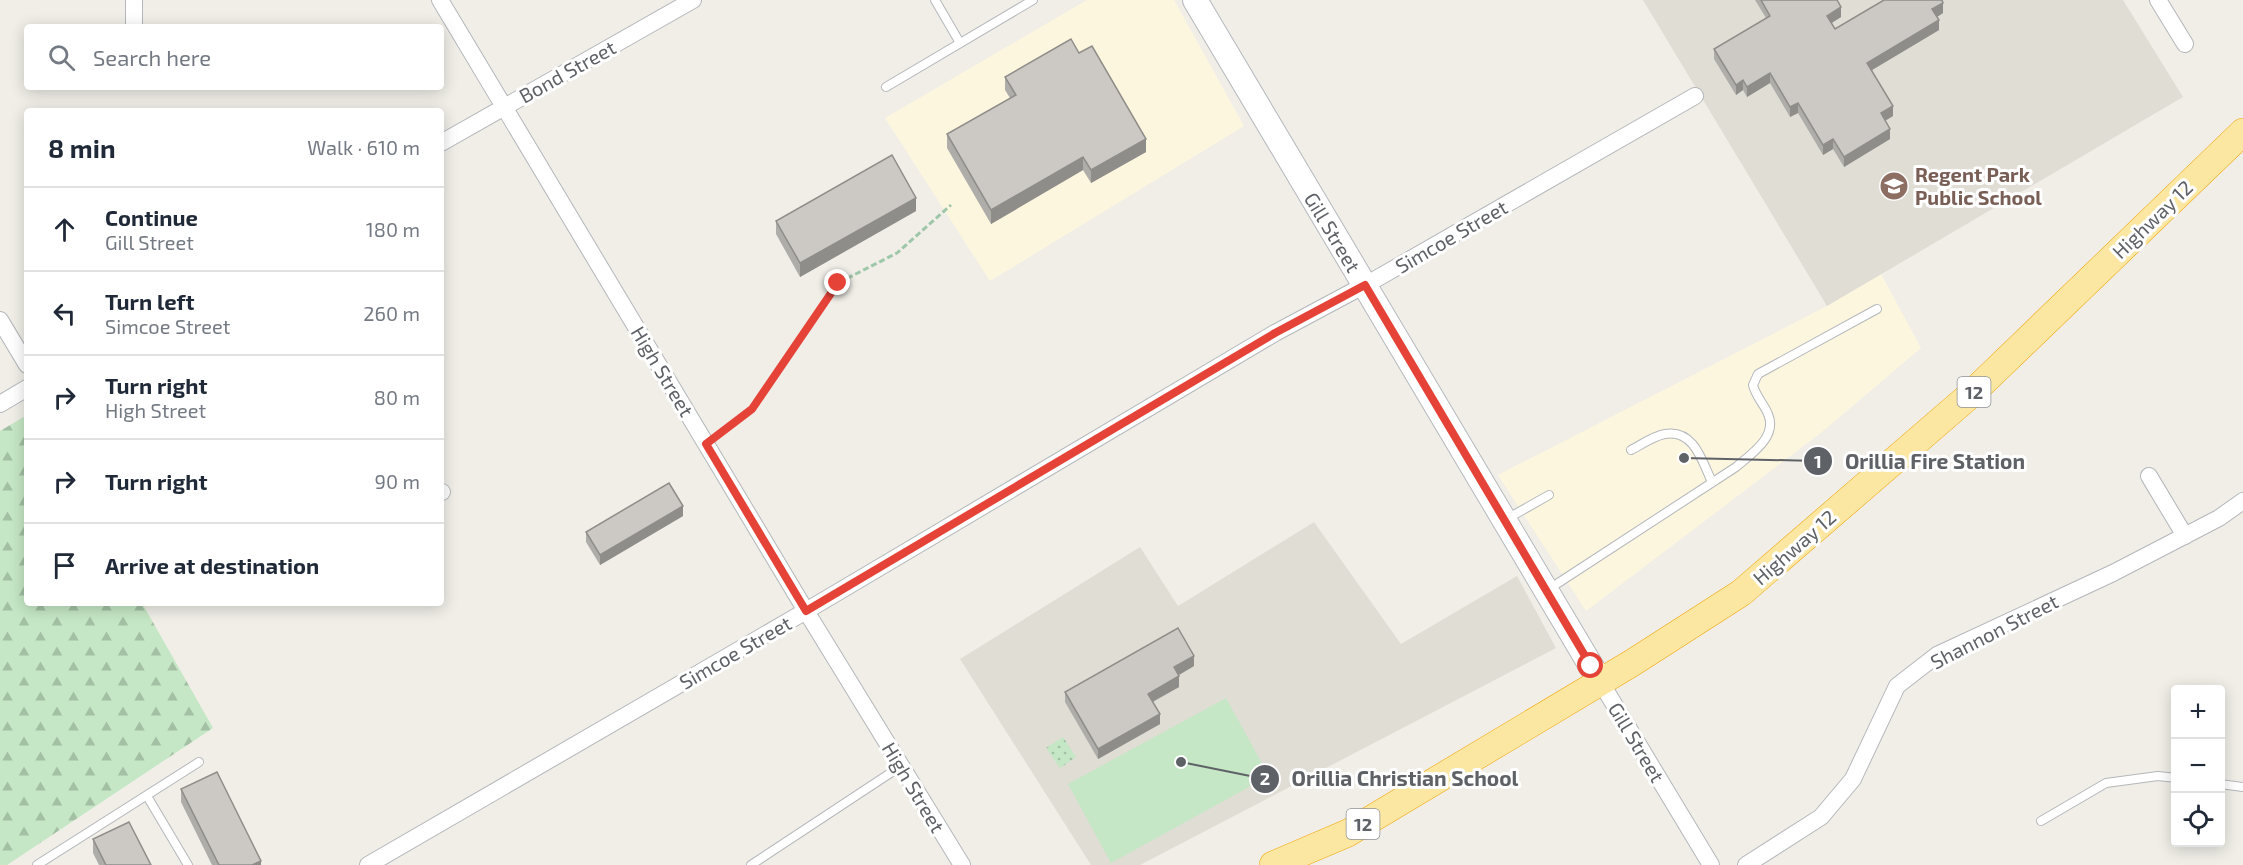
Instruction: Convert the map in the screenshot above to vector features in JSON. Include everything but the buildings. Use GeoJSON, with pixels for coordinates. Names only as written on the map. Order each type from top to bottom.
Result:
{"type":"FeatureCollection","features":[{"type":"Feature","properties":{"kind":"highway","name":"Highway 12"},"geometry":{"type":"LineString","coordinates":[[1273,865],[1348,833],[1641,657],[1750,586],[1969,396],[2243,132]]}},
{"type":"Feature","properties":{"kind":"main road","name":"Gill Street"},"geometry":{"type":"LineString","coordinates":[[1195,0],[1600,681]]}},
{"type":"Feature","properties":{"kind":"street"},"geometry":{"type":"LineString","coordinates":[[134,0],[134,24]]}},
{"type":"Feature","properties":{"kind":"street","name":"High Street"},"geometry":{"type":"LineString","coordinates":[[440,0],[806,611],[962,865]]}},
{"type":"Feature","properties":{"kind":"street","name":"Bond Street"},"geometry":{"type":"LineString","coordinates":[[444,141],[693,0]]}},
{"type":"Feature","properties":{"kind":"street"},"geometry":{"type":"LineString","coordinates":[[2158,0],[2185,44]]}},
{"type":"Feature","properties":{"kind":"street","name":"Simcoe Street"},"geometry":{"type":"LineString","coordinates":[[368,865],[806,611],[1275,333],[1365,285],[1695,96]]}},
{"type":"Feature","properties":{"kind":"street"},"geometry":{"type":"LineString","coordinates":[[0,320],[24,360]]}},
{"type":"Feature","properties":{"kind":"street"},"geometry":{"type":"LineString","coordinates":[[0,404],[24,390]]}},
{"type":"Feature","properties":{"kind":"street"},"geometry":{"type":"LineString","coordinates":[[2149,476],[2185,536]]}},
{"type":"Feature","properties":{"kind":"street","name":"Shannon Street"},"geometry":{"type":"LineString","coordinates":[[1746,865],[1821,817],[1853,778],[1897,686],[1937,655],[2113,573],[2219,518],[2243,501]]}},
{"type":"Feature","properties":{"kind":"street","name":"Gill Street"},"geometry":{"type":"LineString","coordinates":[[1600,681],[1711,865]]}},
{"type":"Feature","properties":{"kind":"lane"},"geometry":{"type":"LineString","coordinates":[[936,0],[960,43]]}},
{"type":"Feature","properties":{"kind":"lane"},"geometry":{"type":"LineString","coordinates":[[886,87],[1033,0]]}},
{"type":"Feature","properties":{"kind":"lane"},"geometry":{"type":"LineString","coordinates":[[1546,591],[1736,467],[1764,442],[1771,427],[1768,414],[1756,397],[1753,385],[1758,374],[1877,309]]}},
{"type":"Feature","properties":{"kind":"lane"},"geometry":{"type":"LineString","coordinates":[[1630,450],[1664,434],[1679,435],[1693,441],[1712,482]]}},
{"type":"Feature","properties":{"kind":"lane"},"geometry":{"type":"LineString","coordinates":[[1504,520],[1549,495]]}},
{"type":"Feature","properties":{"kind":"lane"},"geometry":{"type":"LineString","coordinates":[[37,865],[199,762]]}},
{"type":"Feature","properties":{"kind":"lane"},"geometry":{"type":"LineString","coordinates":[[751,865],[901,766]]}},
{"type":"Feature","properties":{"kind":"lane"},"geometry":{"type":"LineString","coordinates":[[2041,821],[2106,783],[2158,776],[2171,778]]}},
{"type":"Feature","properties":{"kind":"lane"},"geometry":{"type":"LineString","coordinates":[[2225,785],[2243,787]]}},
{"type":"Feature","properties":{"kind":"lane"},"geometry":{"type":"LineString","coordinates":[[147,796],[188,865]]}},
{"type":"Feature","properties":{"kind":"path"},"geometry":{"type":"LineString","coordinates":[[706,444],[752,409],[838,283],[897,253],[951,205]]}},
{"type":"Feature","properties":{"kind":"shaded area"},"geometry":{"type":"Polygon","coordinates":[[[1087,0],[1174,0],[1244,126],[990,281],[885,118],[1087,0]]]}},
{"type":"Feature","properties":{"kind":"shaded area","name":"Regent Park Public School"},"geometry":{"type":"Polygon","coordinates":[[[1643,0],[2123,0],[2183,97],[1827,306],[1643,0]]]}},
{"type":"Feature","properties":{"kind":"shaded area"},"geometry":{"type":"Polygon","coordinates":[[[1881,274],[1921,348],[1822,432],[1586,611],[1498,475],[1827,306],[1881,274]]]}},
{"type":"Feature","properties":{"kind":"shaded area"},"geometry":{"type":"Polygon","coordinates":[[[1314,522],[1401,644],[1517,576],[1556,648],[1140,865],[1091,865],[960,659],[1140,547],[1178,606],[1314,522]]]}},
{"type":"Feature","properties":{"kind":"green space"},"geometry":{"type":"Polygon","coordinates":[[[24,417],[24,606],[144,606],[213,728],[7,865],[0,865],[0,431],[24,417]]]}},
{"type":"Feature","properties":{"kind":"green space"},"geometry":{"type":"Polygon","coordinates":[[[1226,698],[1269,776],[1111,863],[1068,784],[1226,698]]]}},
{"type":"Feature","properties":{"kind":"green space"},"geometry":{"type":"Polygon","coordinates":[[[1063,737],[1076,757],[1060,768],[1046,748],[1063,737]]]}},
{"type":"Feature","properties":{"kind":"place","name":"Regent Park Public School"},"geometry":{"type":"Point","coordinates":[1894,186]}},
{"type":"Feature","properties":{"kind":"place","name":"Orillia Fire Station"},"geometry":{"type":"Point","coordinates":[1684,458]}},
{"type":"Feature","properties":{"kind":"place","name":"Orillia Christian School"},"geometry":{"type":"Point","coordinates":[1181,762]}},
{"type":"Feature","properties":{"kind":"route"},"geometry":{"type":"LineString","coordinates":[[838,283],[752,409],[706,444],[806,611],[1275,333],[1365,285],[1591,666]]}}]}
